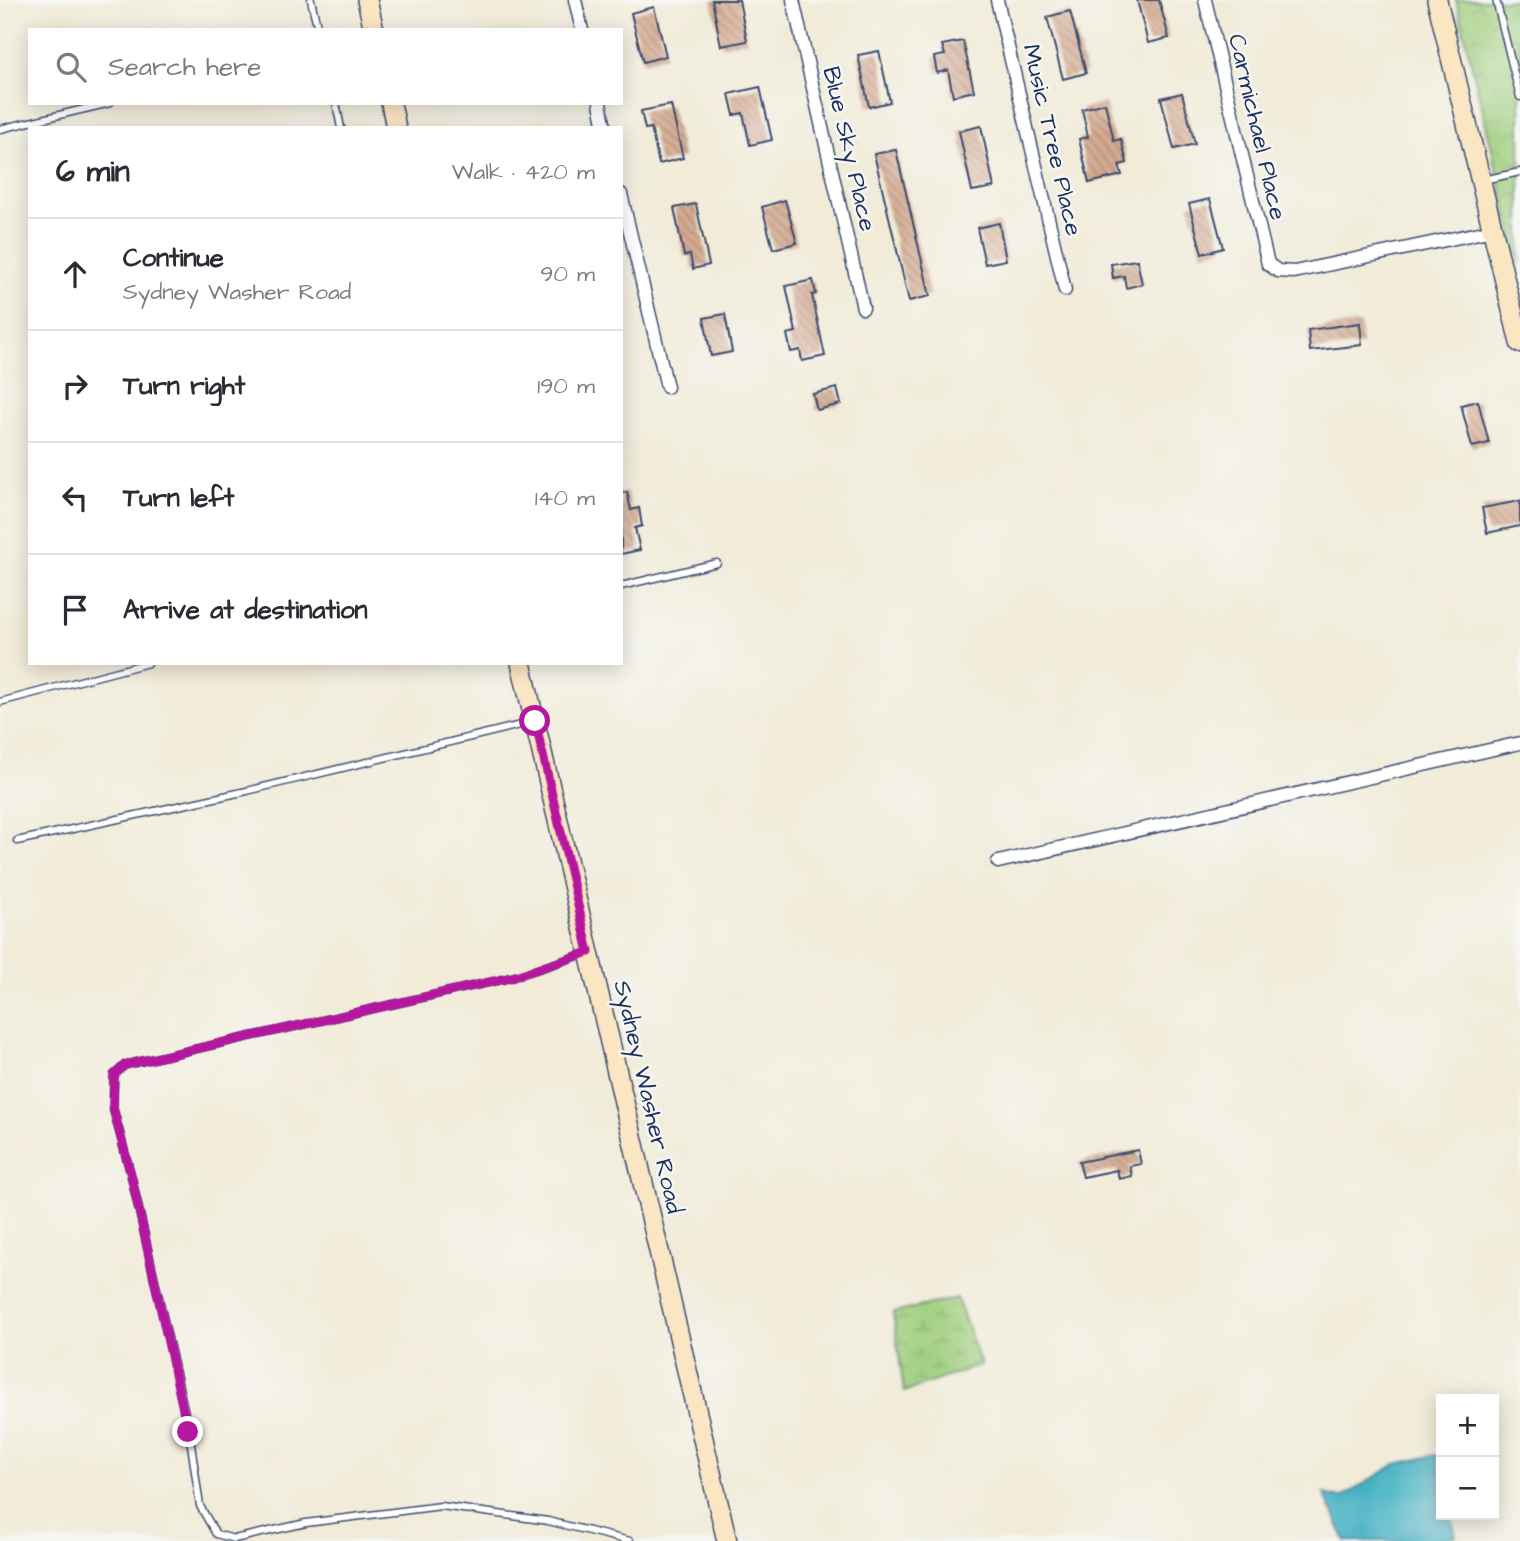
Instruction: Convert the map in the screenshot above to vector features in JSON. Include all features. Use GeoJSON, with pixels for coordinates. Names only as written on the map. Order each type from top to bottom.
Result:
{"type":"FeatureCollection","features":[{"type":"Feature","properties":{"kind":"street"},"geometry":{"type":"LineString","coordinates":[[367,0],[373,28]]}},
{"type":"Feature","properties":{"kind":"street"},"geometry":{"type":"LineString","coordinates":[[575,0],[582,28]]}},
{"type":"Feature","properties":{"kind":"street","name":"Blue Sky Place"},"geometry":{"type":"LineString","coordinates":[[793,0],[863,308]]}},
{"type":"Feature","properties":{"kind":"street","name":"Music Tree Place"},"geometry":{"type":"LineString","coordinates":[[997,0],[1065,289]]}},
{"type":"Feature","properties":{"kind":"street","name":"Carmichael Place"},"geometry":{"type":"LineString","coordinates":[[1205,0],[1268,264],[1278,271],[1294,272],[1493,230]]}},
{"type":"Feature","properties":{"kind":"street"},"geometry":{"type":"LineString","coordinates":[[1437,0],[1520,342]]}},
{"type":"Feature","properties":{"kind":"street"},"geometry":{"type":"LineString","coordinates":[[391,105],[396,126]]}},
{"type":"Feature","properties":{"kind":"street"},"geometry":{"type":"LineString","coordinates":[[600,105],[605,126]]}},
{"type":"Feature","properties":{"kind":"street"},"geometry":{"type":"LineString","coordinates":[[623,202],[667,387]]}},
{"type":"Feature","properties":{"kind":"street","name":"Sydney Washer Road"},"geometry":{"type":"LineString","coordinates":[[522,665],[727,1541]]}},
{"type":"Feature","properties":{"kind":"street"},"geometry":{"type":"LineString","coordinates":[[999,863],[1520,743]]}},
{"type":"Feature","properties":{"kind":"lane"},"geometry":{"type":"LineString","coordinates":[[311,0],[318,28]]}},
{"type":"Feature","properties":{"kind":"lane"},"geometry":{"type":"LineString","coordinates":[[1496,0],[1520,97]]}},
{"type":"Feature","properties":{"kind":"lane"},"geometry":{"type":"LineString","coordinates":[[0,129],[102,105]]}},
{"type":"Feature","properties":{"kind":"lane"},"geometry":{"type":"LineString","coordinates":[[335,105],[341,126]]}},
{"type":"Feature","properties":{"kind":"lane"},"geometry":{"type":"LineString","coordinates":[[1481,180],[1520,172]]}},
{"type":"Feature","properties":{"kind":"lane"},"geometry":{"type":"LineString","coordinates":[[623,586],[718,563]]}},
{"type":"Feature","properties":{"kind":"lane"},"geometry":{"type":"LineString","coordinates":[[0,702],[140,665]]}},
{"type":"Feature","properties":{"kind":"lane"},"geometry":{"type":"LineString","coordinates":[[17,841],[247,791],[535,721]]}},
{"type":"Feature","properties":{"kind":"lane"},"geometry":{"type":"LineString","coordinates":[[589,952],[513,977],[125,1065],[114,1075],[113,1108],[132,1179],[188,1432],[200,1506],[216,1534],[234,1539],[251,1538],[306,1523],[441,1506],[548,1521],[630,1541]]}},
{"type":"Feature","properties":{"kind":"green space"},"geometry":{"type":"Polygon","coordinates":[[[1456,0],[1520,0],[1520,266],[1456,0]]]}},
{"type":"Feature","properties":{"kind":"green space"},"geometry":{"type":"Polygon","coordinates":[[[957,1298],[981,1365],[904,1392],[893,1313],[957,1298]]]}},
{"type":"Feature","properties":{"kind":"water"},"geometry":{"type":"Polygon","coordinates":[[[1436,1455],[1436,1520],[1452,1520],[1456,1536],[1434,1541],[1346,1541],[1324,1494],[1341,1498],[1396,1464],[1436,1455]]]}},
{"type":"Feature","properties":{"kind":"building"},"geometry":{"type":"Polygon","coordinates":[[[712,0],[739,0],[747,41],[721,46],[712,0]]]}},
{"type":"Feature","properties":{"kind":"building"},"geometry":{"type":"Polygon","coordinates":[[[1137,0],[1159,0],[1169,38],[1148,43],[1137,0]]]}},
{"type":"Feature","properties":{"kind":"building"},"geometry":{"type":"Polygon","coordinates":[[[654,7],[666,56],[643,62],[631,13],[654,7]]]}},
{"type":"Feature","properties":{"kind":"building"},"geometry":{"type":"Polygon","coordinates":[[[1070,11],[1086,73],[1063,79],[1047,17],[1070,11]]]}},
{"type":"Feature","properties":{"kind":"building"},"geometry":{"type":"Polygon","coordinates":[[[963,41],[974,91],[953,96],[948,70],[937,73],[934,57],[945,55],[942,45],[963,41]]]}},
{"type":"Feature","properties":{"kind":"building"},"geometry":{"type":"Polygon","coordinates":[[[879,51],[890,102],[869,107],[858,55],[879,51]]]}},
{"type":"Feature","properties":{"kind":"building"},"geometry":{"type":"Polygon","coordinates":[[[760,87],[772,140],[750,145],[743,113],[734,115],[729,94],[760,87]]]}},
{"type":"Feature","properties":{"kind":"building"},"geometry":{"type":"Polygon","coordinates":[[[1182,93],[1195,144],[1174,149],[1161,98],[1182,93]]]}},
{"type":"Feature","properties":{"kind":"building"},"geometry":{"type":"Polygon","coordinates":[[[1105,103],[1114,141],[1121,139],[1127,163],[1119,165],[1122,175],[1089,183],[1079,139],[1088,137],[1082,109],[1105,103]]]}},
{"type":"Feature","properties":{"kind":"building"},"geometry":{"type":"Polygon","coordinates":[[[671,105],[683,158],[659,164],[651,128],[645,129],[641,111],[671,105]]]}},
{"type":"Feature","properties":{"kind":"building"},"geometry":{"type":"Polygon","coordinates":[[[981,126],[994,187],[972,191],[959,131],[981,126]]]}},
{"type":"Feature","properties":{"kind":"building"},"geometry":{"type":"Polygon","coordinates":[[[896,150],[930,296],[909,301],[874,154],[896,150]]]}},
{"type":"Feature","properties":{"kind":"building"},"geometry":{"type":"Polygon","coordinates":[[[1210,199],[1223,248],[1202,254],[1189,204],[1210,199]]]}},
{"type":"Feature","properties":{"kind":"building"},"geometry":{"type":"Polygon","coordinates":[[[785,200],[797,243],[773,249],[762,207],[785,200]]]}},
{"type":"Feature","properties":{"kind":"building"},"geometry":{"type":"Polygon","coordinates":[[[696,204],[709,265],[693,269],[690,255],[684,256],[674,208],[696,204]]]}},
{"type":"Feature","properties":{"kind":"building"},"geometry":{"type":"Polygon","coordinates":[[[999,223],[1006,260],[985,264],[977,228],[999,223]]]}},
{"type":"Feature","properties":{"kind":"building"},"geometry":{"type":"Polygon","coordinates":[[[1137,260],[1142,284],[1126,288],[1124,276],[1113,278],[1111,264],[1137,260]]]}},
{"type":"Feature","properties":{"kind":"building"},"geometry":{"type":"Polygon","coordinates":[[[813,280],[816,294],[812,295],[825,356],[802,361],[800,350],[791,352],[787,334],[796,332],[786,286],[813,280]]]}},
{"type":"Feature","properties":{"kind":"building"},"geometry":{"type":"Polygon","coordinates":[[[725,314],[732,352],[711,356],[704,318],[725,314]]]}},
{"type":"Feature","properties":{"kind":"building"},"geometry":{"type":"Polygon","coordinates":[[[1360,323],[1362,345],[1310,351],[1308,330],[1360,323]]]}},
{"type":"Feature","properties":{"kind":"building"},"geometry":{"type":"Polygon","coordinates":[[[837,388],[841,404],[817,410],[813,394],[837,388]]]}},
{"type":"Feature","properties":{"kind":"building"},"geometry":{"type":"Polygon","coordinates":[[[1478,401],[1489,443],[1472,447],[1461,405],[1478,401]]]}},
{"type":"Feature","properties":{"kind":"building"},"geometry":{"type":"Polygon","coordinates":[[[627,492],[631,510],[639,508],[642,526],[635,528],[640,550],[623,554],[623,493],[627,492]]]}},
{"type":"Feature","properties":{"kind":"building"},"geometry":{"type":"Polygon","coordinates":[[[1520,501],[1520,526],[1487,533],[1482,508],[1520,501]]]}},
{"type":"Feature","properties":{"kind":"building"},"geometry":{"type":"Polygon","coordinates":[[[1138,1150],[1141,1164],[1130,1166],[1132,1176],[1119,1179],[1117,1170],[1083,1177],[1079,1162],[1138,1150]]]}},
{"type":"Feature","properties":{"kind":"route"},"geometry":{"type":"LineString","coordinates":[[188,1432],[132,1179],[113,1108],[114,1075],[125,1065],[513,977],[589,952],[535,721]]}}]}
